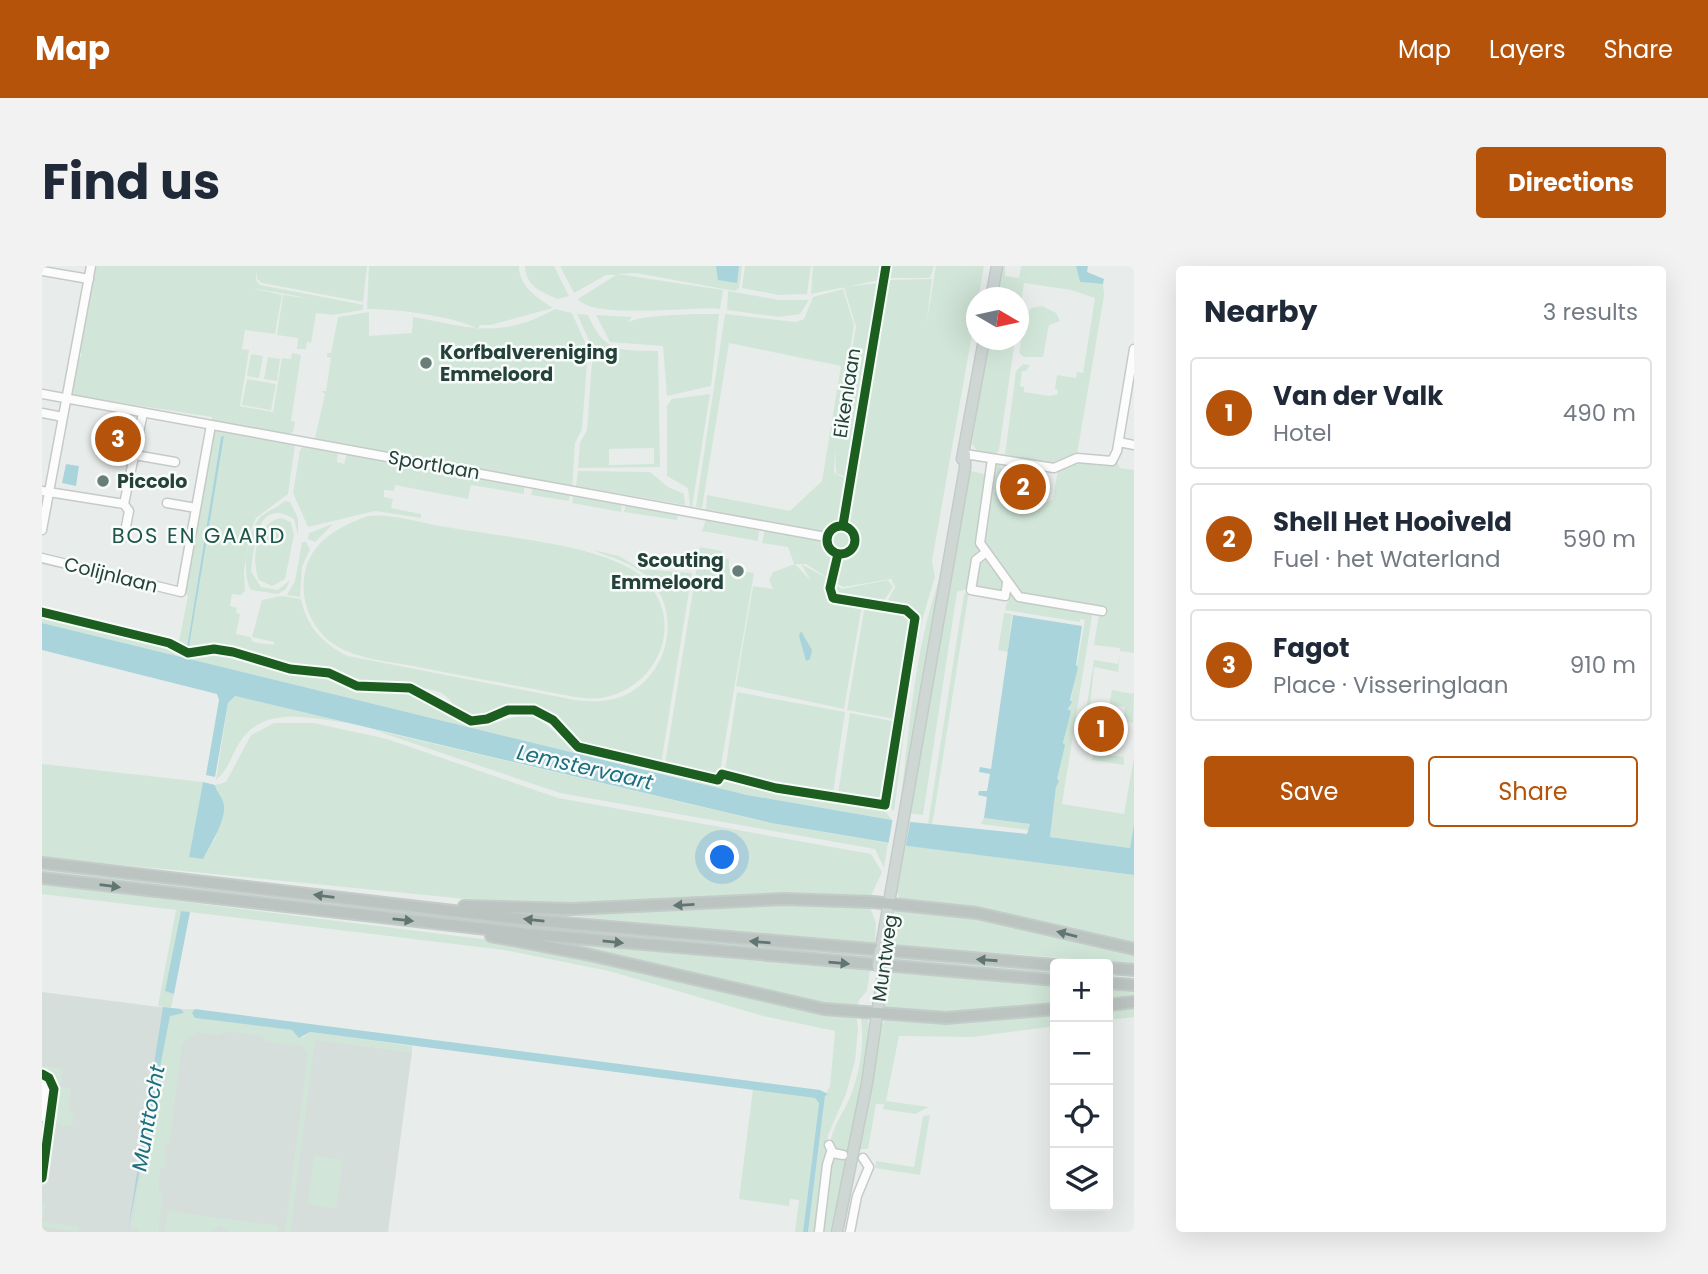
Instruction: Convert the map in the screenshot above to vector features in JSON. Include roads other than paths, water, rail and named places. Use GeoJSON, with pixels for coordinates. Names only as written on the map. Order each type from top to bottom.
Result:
{"type":"FeatureCollection","features":[{"type":"Feature","properties":{"kind":"highway"},"geometry":{"type":"LineString","coordinates":[[42,863],[391,904],[729,939],[1050,965]]}},
{"type":"Feature","properties":{"kind":"highway"},"geometry":{"type":"LineString","coordinates":[[42,878],[447,925],[755,956],[1050,979]]}},
{"type":"Feature","properties":{"kind":"highway"},"geometry":{"type":"LineString","coordinates":[[391,904],[572,909],[801,899],[890,904],[984,915],[1134,949]]}},
{"type":"Feature","properties":{"kind":"highway"},"geometry":{"type":"LineString","coordinates":[[447,925],[621,962],[786,1002],[875,1015],[959,1017],[1050,1009]]}},
{"type":"Feature","properties":{"kind":"highway"},"geometry":{"type":"LineString","coordinates":[[1113,968],[1134,970]]}},
{"type":"Feature","properties":{"kind":"highway"},"geometry":{"type":"LineString","coordinates":[[1113,983],[1134,985]]}},
{"type":"Feature","properties":{"kind":"highway"},"geometry":{"type":"LineString","coordinates":[[1113,1004],[1134,1002]]}},
{"type":"Feature","properties":{"kind":"main road"},"geometry":{"type":"LineString","coordinates":[[994,287],[997,266]]}},
{"type":"Feature","properties":{"kind":"main road","name":"Muntweg"},"geometry":{"type":"LineString","coordinates":[[839,1232],[861,1110],[905,806],[982,350]]}},
{"type":"Feature","properties":{"kind":"street"},"geometry":{"type":"LineString","coordinates":[[42,530],[46,492],[67,398],[91,266]]}},
{"type":"Feature","properties":{"kind":"street"},"geometry":{"type":"LineString","coordinates":[[42,271],[89,279]]}},
{"type":"Feature","properties":{"kind":"street"},"geometry":{"type":"LineString","coordinates":[[965,454],[1054,468],[1078,458],[1108,462],[1116,457],[1132,376],[1134,349]]}},
{"type":"Feature","properties":{"kind":"street","name":"Sportlaan"},"geometry":{"type":"LineString","coordinates":[[42,394],[826,537]]}},
{"type":"Feature","properties":{"kind":"street"},"geometry":{"type":"LineString","coordinates":[[42,413],[63,417]]}},
{"type":"Feature","properties":{"kind":"street"},"geometry":{"type":"LineString","coordinates":[[124,504],[143,413]]}},
{"type":"Feature","properties":{"kind":"street"},"geometry":{"type":"LineString","coordinates":[[167,503],[196,508],[211,425]]}},
{"type":"Feature","properties":{"kind":"street"},"geometry":{"type":"LineString","coordinates":[[1119,442],[1134,444]]}},
{"type":"Feature","properties":{"kind":"street"},"geometry":{"type":"LineString","coordinates":[[135,455],[175,462]]}},
{"type":"Feature","properties":{"kind":"street"},"geometry":{"type":"LineString","coordinates":[[992,459],[980,537],[985,553],[1021,598],[1102,611]]}},
{"type":"Feature","properties":{"kind":"street"},"geometry":{"type":"LineString","coordinates":[[46,492],[124,504],[129,511],[124,537]]}},
{"type":"Feature","properties":{"kind":"street","name":"Colijnlaan"},"geometry":{"type":"LineString","coordinates":[[42,558],[181,592],[196,508]]}},
{"type":"Feature","properties":{"kind":"street"},"geometry":{"type":"LineString","coordinates":[[985,553],[976,560],[971,590],[1005,596],[1007,583]]}},
{"type":"Feature","properties":{"kind":"street"},"geometry":{"type":"LineString","coordinates":[[42,1086],[42,1117]]}},
{"type":"Feature","properties":{"kind":"street"},"geometry":{"type":"LineString","coordinates":[[819,1232],[830,1148],[843,1155]]}},
{"type":"Feature","properties":{"kind":"street"},"geometry":{"type":"LineString","coordinates":[[850,1232],[857,1196],[869,1169],[869,1163],[863,1158]]}},
{"type":"Feature","properties":{"kind":"water"},"geometry":{"type":"Polygon","coordinates":[[[716,266],[739,266],[737,283],[718,280],[716,266]]]}},
{"type":"Feature","properties":{"kind":"water"},"geometry":{"type":"Polygon","coordinates":[[[1076,266],[1088,266],[1087,272],[1104,279],[1103,284],[1080,282],[1076,266]]]}},
{"type":"Feature","properties":{"kind":"water"},"geometry":{"type":"Polygon","coordinates":[[[224,436],[189,646],[187,648],[221,437],[224,436]]]}},
{"type":"Feature","properties":{"kind":"water"},"geometry":{"type":"Polygon","coordinates":[[[66,464],[79,466],[76,486],[62,483],[66,464]]]}},
{"type":"Feature","properties":{"kind":"water","name":"Lemstervaart"},"geometry":{"type":"Polygon","coordinates":[[[1013,615],[1082,626],[1076,665],[1078,667],[1070,700],[1072,702],[1068,709],[1071,711],[1057,779],[1059,781],[1050,837],[1130,848],[1134,824],[1134,875],[908,846],[771,823],[235,696],[228,703],[215,777],[206,775],[219,700],[217,694],[42,650],[42,623],[747,795],[892,820],[1027,834],[1030,824],[984,818],[987,797],[978,795],[979,791],[987,791],[990,774],[979,772],[980,767],[991,769],[1013,615]]]}},
{"type":"Feature","properties":{"kind":"water"},"geometry":{"type":"Polygon","coordinates":[[[801,631],[812,650],[810,659],[806,661],[799,636],[801,631]]]}},
{"type":"Feature","properties":{"kind":"water"},"geometry":{"type":"Polygon","coordinates":[[[203,782],[215,785],[224,812],[203,859],[189,857],[203,782]]]}},
{"type":"Feature","properties":{"kind":"water"},"geometry":{"type":"Polygon","coordinates":[[[181,911],[190,912],[174,994],[165,991],[181,911]]]}},
{"type":"Feature","properties":{"kind":"water","name":"Munttocht"},"geometry":{"type":"Polygon","coordinates":[[[163,1007],[181,1009],[184,1013],[170,1016],[128,1230],[163,1007]]]}},
{"type":"Feature","properties":{"kind":"water"},"geometry":{"type":"Polygon","coordinates":[[[195,1009],[820,1090],[828,1094],[825,1096],[808,1232],[803,1232],[819,1103],[815,1098],[310,1032],[299,1038],[292,1030],[195,1018],[192,1013],[195,1009]]]}},
{"type":"Feature","properties":{"kind":"place","name":"Korfbalvereniging Emmeloord"},"geometry":{"type":"Point","coordinates":[426,363]}},
{"type":"Feature","properties":{"kind":"place","name":"Fagot"},"geometry":{"type":"Point","coordinates":[118,439]}},
{"type":"Feature","properties":{"kind":"place","name":"Piccolo"},"geometry":{"type":"Point","coordinates":[103,481]}},
{"type":"Feature","properties":{"kind":"place","name":"Shell Het Hooiveld"},"geometry":{"type":"Point","coordinates":[1023,487]}},
{"type":"Feature","properties":{"kind":"place","name":"Scouting Emmeloord"},"geometry":{"type":"Point","coordinates":[738,571]}},
{"type":"Feature","properties":{"kind":"place","name":"Van der Valk"},"geometry":{"type":"Point","coordinates":[1101,729]}},
{"type":"Feature","properties":{"kind":"district","name":"BOS EN GAARD"},"geometry":{"type":"Point","coordinates":[199,535]}}]}
